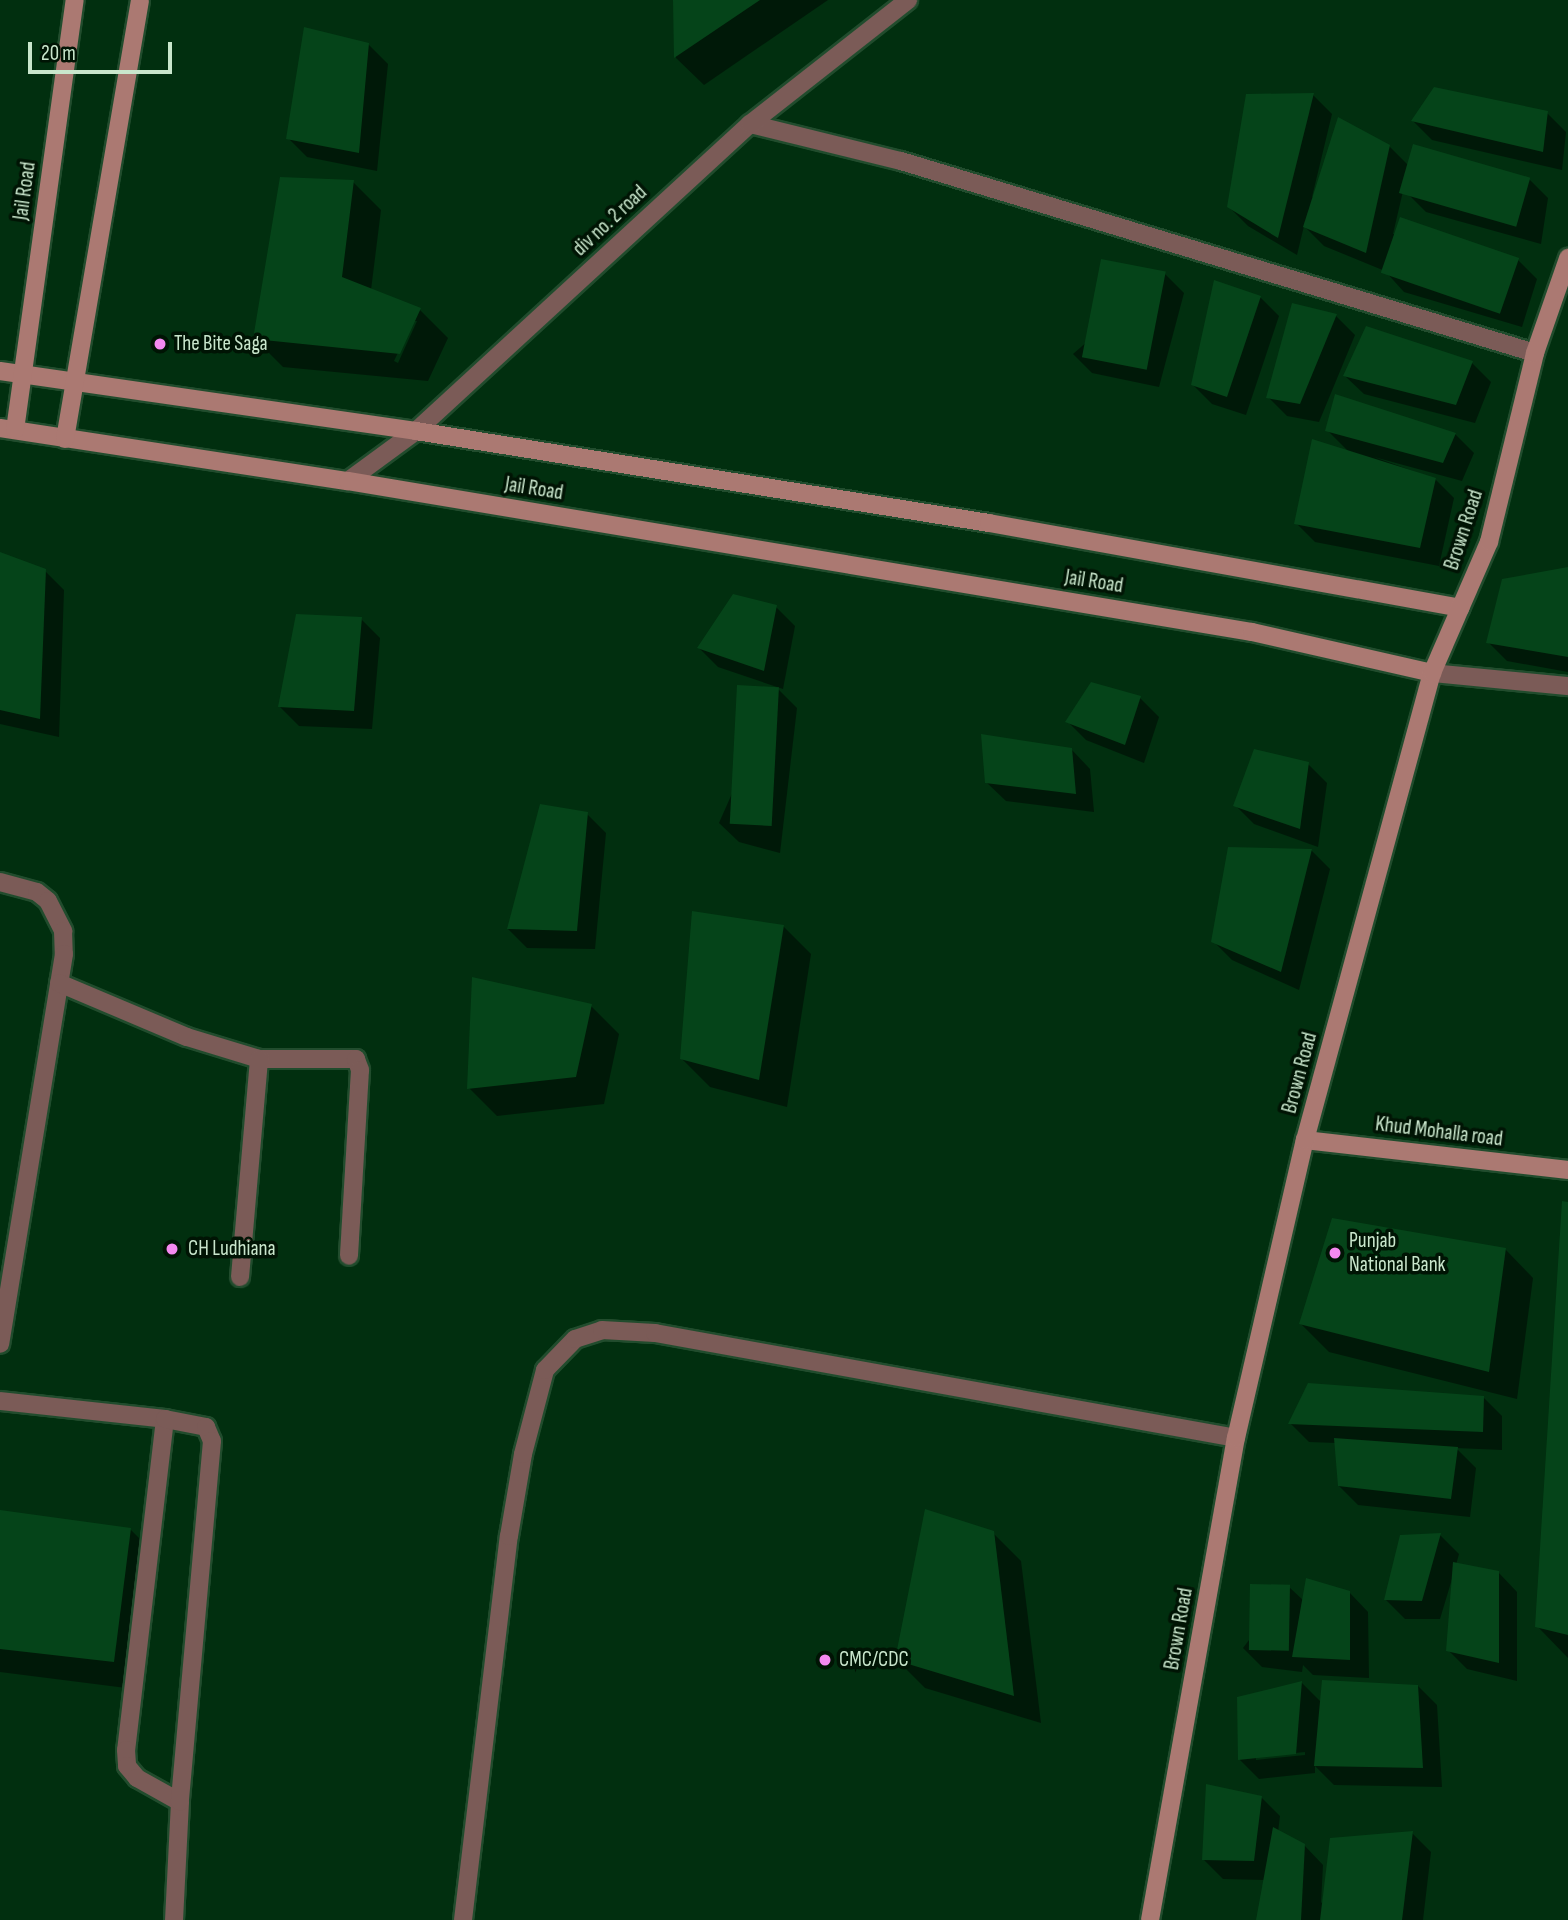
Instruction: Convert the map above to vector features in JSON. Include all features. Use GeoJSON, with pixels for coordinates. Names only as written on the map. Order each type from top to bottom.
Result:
{"type":"FeatureCollection","features":[{"type":"Feature","properties":{"kind":"street","name":"Jail Road"},"geometry":{"type":"LineString","coordinates":[[75,0],[22,374],[7,429],[348,481],[1252,632],[1432,673]]}},
{"type":"Feature","properties":{"kind":"street"},"geometry":{"type":"LineString","coordinates":[[65,439],[140,0]]}},
{"type":"Feature","properties":{"kind":"street","name":"div no. 2 road"},"geometry":{"type":"LineString","coordinates":[[348,481],[416,431],[751,124],[908,0]]}},
{"type":"Feature","properties":{"kind":"street"},"geometry":{"type":"LineString","coordinates":[[751,124],[901,161],[1535,353]]}},
{"type":"Feature","properties":{"kind":"street","name":"Brown Road"},"geometry":{"type":"LineString","coordinates":[[1150,1920],[1236,1438],[1306,1140],[1432,673],[1489,542],[1535,353],[1568,258]]}},
{"type":"Feature","properties":{"kind":"street"},"geometry":{"type":"LineString","coordinates":[[0,371],[416,431],[989,523],[1460,608]]}},
{"type":"Feature","properties":{"kind":"street"},"geometry":{"type":"LineString","coordinates":[[1432,673],[1568,685]]}},
{"type":"Feature","properties":{"kind":"street"},"geometry":{"type":"LineString","coordinates":[[0,882],[37,892],[58,914],[64,954],[0,1344]]}},
{"type":"Feature","properties":{"kind":"street"},"geometry":{"type":"LineString","coordinates":[[59,983],[187,1037],[259,1059],[348,1056],[359,1063],[349,1256]]}},
{"type":"Feature","properties":{"kind":"street"},"geometry":{"type":"LineString","coordinates":[[240,1277],[259,1059]]}},
{"type":"Feature","properties":{"kind":"street","name":"Khud Mohalla road"},"geometry":{"type":"LineString","coordinates":[[1306,1140],[1568,1170]]}},
{"type":"Feature","properties":{"kind":"street"},"geometry":{"type":"LineString","coordinates":[[463,1920],[509,1536],[523,1454],[545,1370],[575,1339],[602,1330],[655,1333],[1236,1438]]}},
{"type":"Feature","properties":{"kind":"street"},"geometry":{"type":"LineString","coordinates":[[0,1401],[165,1419],[206,1427],[212,1441],[180,1801],[174,1920]]}},
{"type":"Feature","properties":{"kind":"street"},"geometry":{"type":"LineString","coordinates":[[165,1419],[125,1751],[127,1766],[137,1778],[180,1801]]}},
{"type":"Feature","properties":{"kind":"building"},"geometry":{"type":"Polygon","coordinates":[[[673,0],[760,0],[674,58],[673,0]]]}},
{"type":"Feature","properties":{"kind":"building"},"geometry":{"type":"Polygon","coordinates":[[[304,27],[369,43],[359,153],[286,139],[304,27]]]}},
{"type":"Feature","properties":{"kind":"building"},"geometry":{"type":"Polygon","coordinates":[[[1434,87],[1548,111],[1543,152],[1411,121],[1434,87]]]}},
{"type":"Feature","properties":{"kind":"building"},"geometry":{"type":"Polygon","coordinates":[[[1314,93],[1278,238],[1227,207],[1246,94],[1314,93]]]}},
{"type":"Feature","properties":{"kind":"building"},"geometry":{"type":"Polygon","coordinates":[[[1338,117],[1390,145],[1366,253],[1303,227],[1338,117]]]}},
{"type":"Feature","properties":{"kind":"building"},"geometry":{"type":"Polygon","coordinates":[[[1413,144],[1530,178],[1516,227],[1399,193],[1413,144]]]}},
{"type":"Feature","properties":{"kind":"building"},"geometry":{"type":"Polygon","coordinates":[[[280,177],[354,180],[342,277],[421,308],[400,354],[253,339],[280,177]]]}},
{"type":"Feature","properties":{"kind":"building"},"geometry":{"type":"Polygon","coordinates":[[[1400,217],[1519,258],[1500,314],[1381,273],[1400,217]]]}},
{"type":"Feature","properties":{"kind":"building"},"geometry":{"type":"Polygon","coordinates":[[[1101,259],[1166,272],[1147,370],[1082,357],[1101,259]]]}},
{"type":"Feature","properties":{"kind":"building"},"geometry":{"type":"Polygon","coordinates":[[[1214,280],[1261,296],[1227,397],[1191,385],[1214,280]]]}},
{"type":"Feature","properties":{"kind":"building"},"geometry":{"type":"Polygon","coordinates":[[[1292,303],[1337,314],[1300,404],[1266,398],[1292,303]]]}},
{"type":"Feature","properties":{"kind":"building"},"geometry":{"type":"Polygon","coordinates":[[[1366,326],[1473,361],[1456,405],[1343,376],[1366,326]]]}},
{"type":"Feature","properties":{"kind":"building"},"geometry":{"type":"Polygon","coordinates":[[[1335,394],[1456,433],[1443,463],[1325,431],[1335,394]]]}},
{"type":"Feature","properties":{"kind":"building"},"geometry":{"type":"Polygon","coordinates":[[[1312,439],[1436,478],[1420,548],[1294,524],[1312,439]]]}},
{"type":"Feature","properties":{"kind":"building"},"geometry":{"type":"Polygon","coordinates":[[[0,552],[46,569],[40,719],[0,710],[0,552]]]}},
{"type":"Feature","properties":{"kind":"building"},"geometry":{"type":"Polygon","coordinates":[[[1568,567],[1568,657],[1486,643],[1502,579],[1568,567]]]}},
{"type":"Feature","properties":{"kind":"building"},"geometry":{"type":"Polygon","coordinates":[[[733,594],[777,605],[764,671],[697,648],[733,594]]]}},
{"type":"Feature","properties":{"kind":"building"},"geometry":{"type":"Polygon","coordinates":[[[296,614],[362,617],[354,711],[278,707],[296,614]]]}},
{"type":"Feature","properties":{"kind":"building"},"geometry":{"type":"Polygon","coordinates":[[[1091,682],[1141,696],[1125,745],[1065,722],[1091,682]]]}},
{"type":"Feature","properties":{"kind":"building"},"geometry":{"type":"Polygon","coordinates":[[[737,685],[779,687],[772,826],[730,824],[737,685]]]}},
{"type":"Feature","properties":{"kind":"building"},"geometry":{"type":"Polygon","coordinates":[[[981,734],[1072,748],[1076,794],[985,783],[981,734]]]}},
{"type":"Feature","properties":{"kind":"building"},"geometry":{"type":"Polygon","coordinates":[[[1254,749],[1309,762],[1300,829],[1233,806],[1254,749]]]}},
{"type":"Feature","properties":{"kind":"building"},"geometry":{"type":"Polygon","coordinates":[[[540,804],[588,812],[577,931],[507,929],[540,804]]]}},
{"type":"Feature","properties":{"kind":"building"},"geometry":{"type":"Polygon","coordinates":[[[1228,847],[1312,849],[1281,972],[1211,942],[1228,847]]]}},
{"type":"Feature","properties":{"kind":"building"},"geometry":{"type":"Polygon","coordinates":[[[692,911],[784,925],[759,1080],[680,1059],[692,911]]]}},
{"type":"Feature","properties":{"kind":"building"},"geometry":{"type":"Polygon","coordinates":[[[472,977],[592,1004],[576,1077],[467,1089],[472,977]]]}},
{"type":"Feature","properties":{"kind":"building"},"geometry":{"type":"Polygon","coordinates":[[[1562,1201],[1568,1202],[1568,1635],[1535,1627],[1562,1201]]]}},
{"type":"Feature","properties":{"kind":"building"},"geometry":{"type":"Polygon","coordinates":[[[1332,1218],[1506,1248],[1489,1372],[1299,1324],[1332,1218]]]}},
{"type":"Feature","properties":{"kind":"building"},"geometry":{"type":"Polygon","coordinates":[[[1308,1383],[1484,1396],[1483,1432],[1288,1424],[1308,1383]]]}},
{"type":"Feature","properties":{"kind":"building"},"geometry":{"type":"Polygon","coordinates":[[[1334,1438],[1458,1447],[1451,1499],[1338,1486],[1334,1438]]]}},
{"type":"Feature","properties":{"kind":"building"},"geometry":{"type":"Polygon","coordinates":[[[925,1509],[994,1531],[1014,1696],[895,1660],[925,1509]]]}},
{"type":"Feature","properties":{"kind":"building"},"geometry":{"type":"Polygon","coordinates":[[[0,1510],[131,1528],[114,1662],[0,1649],[0,1510]]]}},
{"type":"Feature","properties":{"kind":"building"},"geometry":{"type":"Polygon","coordinates":[[[1441,1533],[1422,1601],[1384,1600],[1400,1535],[1441,1533]]]}},
{"type":"Feature","properties":{"kind":"building"},"geometry":{"type":"Polygon","coordinates":[[[1453,1562],[1499,1571],[1499,1663],[1446,1651],[1453,1562]]]}},
{"type":"Feature","properties":{"kind":"building"},"geometry":{"type":"Polygon","coordinates":[[[1306,1578],[1350,1591],[1350,1660],[1292,1657],[1306,1578]]]}},
{"type":"Feature","properties":{"kind":"building"},"geometry":{"type":"Polygon","coordinates":[[[1250,1584],[1290,1585],[1289,1651],[1249,1650],[1250,1584]]]}},
{"type":"Feature","properties":{"kind":"building"},"geometry":{"type":"Polygon","coordinates":[[[1322,1680],[1418,1685],[1423,1768],[1314,1766],[1322,1680]]]}},
{"type":"Feature","properties":{"kind":"building"},"geometry":{"type":"Polygon","coordinates":[[[1302,1681],[1296,1754],[1238,1760],[1237,1697],[1302,1681]]]}},
{"type":"Feature","properties":{"kind":"building"},"geometry":{"type":"Polygon","coordinates":[[[1206,1784],[1262,1796],[1254,1861],[1202,1860],[1206,1784]]]}},
{"type":"Feature","properties":{"kind":"building"},"geometry":{"type":"Polygon","coordinates":[[[1273,1827],[1305,1844],[1301,1920],[1256,1920],[1273,1827]]]}},
{"type":"Feature","properties":{"kind":"building"},"geometry":{"type":"Polygon","coordinates":[[[1413,1831],[1402,1920],[1320,1920],[1330,1838],[1413,1831]]]}},
{"type":"Feature","properties":{"kind":"place","name":"The Bite Saga"},"geometry":{"type":"Point","coordinates":[160,344]}},
{"type":"Feature","properties":{"kind":"place","name":"CH Ludhiana"},"geometry":{"type":"Point","coordinates":[172,1249]}},
{"type":"Feature","properties":{"kind":"place","name":"Punjab National Bank"},"geometry":{"type":"Point","coordinates":[1335,1253]}},
{"type":"Feature","properties":{"kind":"place","name":"CMC/CDC"},"geometry":{"type":"Point","coordinates":[825,1660]}}]}
